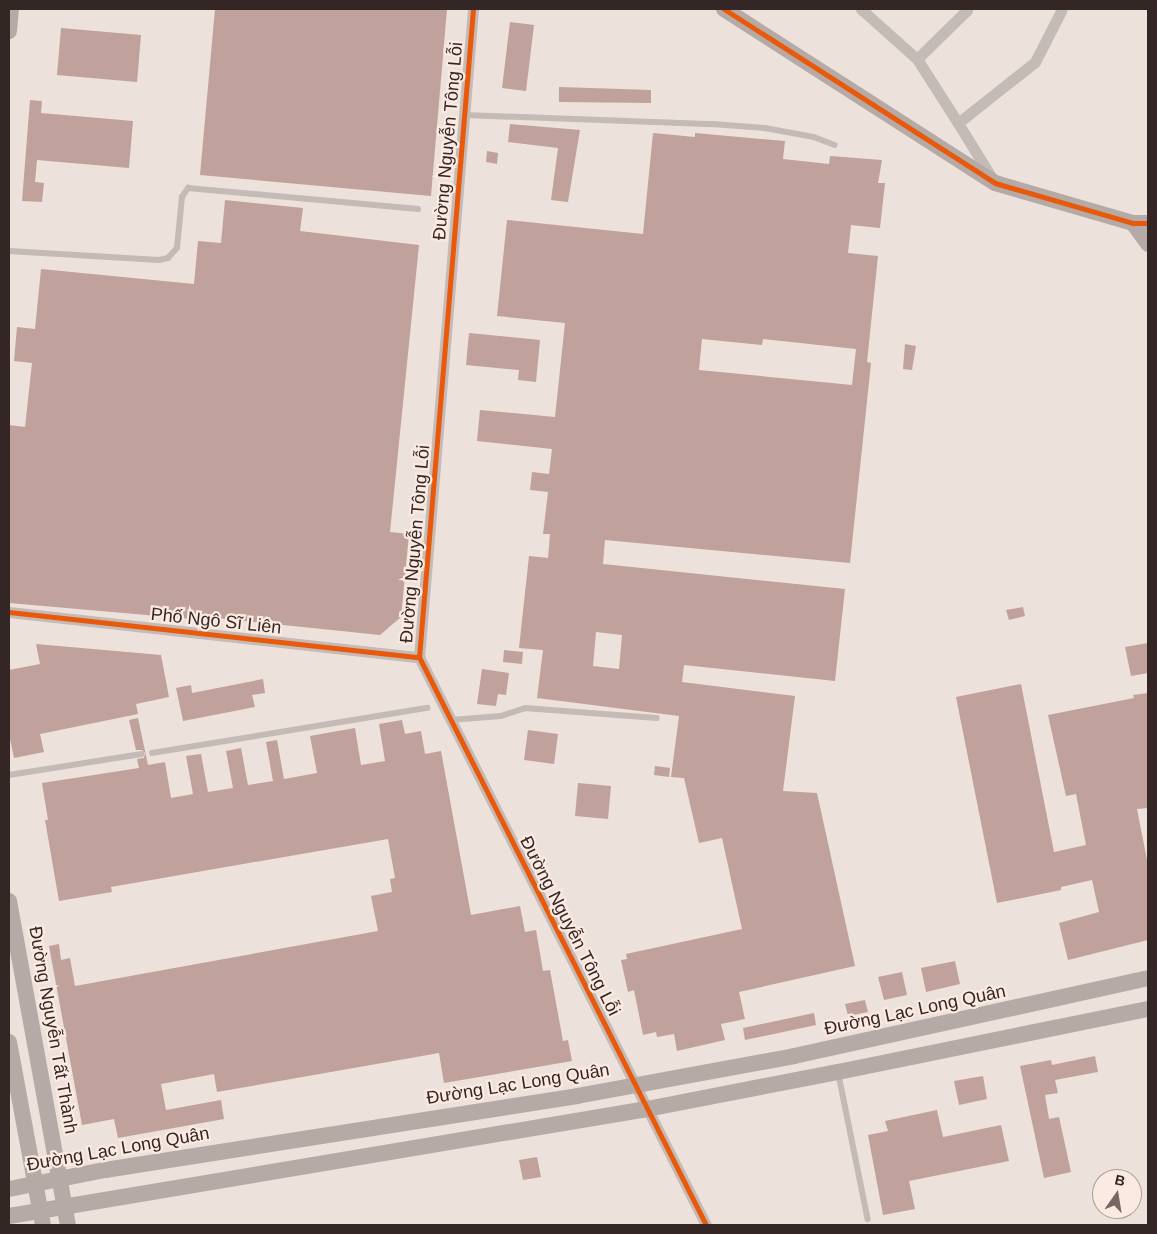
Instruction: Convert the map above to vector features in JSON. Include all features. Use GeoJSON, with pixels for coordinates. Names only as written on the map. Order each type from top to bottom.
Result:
{"type":"FeatureCollection","features":[{"type":"Feature","properties":{"kind":"main road"},"geometry":{"type":"LineString","coordinates":[[9,31],[11,9]]}},
{"type":"Feature","properties":{"kind":"main road"},"geometry":{"type":"LineString","coordinates":[[724,9],[995,183],[1141,223],[1148,244]]}},
{"type":"Feature","properties":{"kind":"main road","name":"Đường Nguyễn Tất Thành"},"geometry":{"type":"LineString","coordinates":[[9,901],[68,1225]]}},
{"type":"Feature","properties":{"kind":"main road","name":"Đường Lạc Long Quân"},"geometry":{"type":"LineString","coordinates":[[9,1188],[636,1085],[804,1054],[1148,978]]}},
{"type":"Feature","properties":{"kind":"main road"},"geometry":{"type":"LineString","coordinates":[[9,1216],[42,1218],[65,1206],[647,1109],[1148,1008]]}},
{"type":"Feature","properties":{"kind":"main road"},"geometry":{"type":"LineString","coordinates":[[9,1042],[42,1218]]}},
{"type":"Feature","properties":{"kind":"street","name":"Đường Nguyễn Tông Lỗi"},"geometry":{"type":"LineString","coordinates":[[473,9],[419,658],[706,1225]]}},
{"type":"Feature","properties":{"kind":"street"},"geometry":{"type":"LineString","coordinates":[[861,9],[917,58],[995,183]]}},
{"type":"Feature","properties":{"kind":"street"},"geometry":{"type":"LineString","coordinates":[[917,58],[966,9]]}},
{"type":"Feature","properties":{"kind":"street"},"geometry":{"type":"LineString","coordinates":[[958,123],[1035,62],[1062,9]]}},
{"type":"Feature","properties":{"kind":"street","name":"Phố Ngô Sĩ Liên"},"geometry":{"type":"LineString","coordinates":[[9,612],[419,658]]}},
{"type":"Feature","properties":{"kind":"lane"},"geometry":{"type":"LineString","coordinates":[[464,115],[713,124],[765,128],[814,137],[835,146]]}},
{"type":"Feature","properties":{"kind":"lane"},"geometry":{"type":"LineString","coordinates":[[9,251],[159,260],[168,258],[177,248],[182,197],[188,188],[418,209]]}},
{"type":"Feature","properties":{"kind":"lane"},"geometry":{"type":"LineString","coordinates":[[152,753],[427,708]]}},
{"type":"Feature","properties":{"kind":"lane"},"geometry":{"type":"LineString","coordinates":[[451,720],[501,716],[525,708],[657,718]]}},
{"type":"Feature","properties":{"kind":"lane"},"geometry":{"type":"LineString","coordinates":[[9,775],[141,754]]}},
{"type":"Feature","properties":{"kind":"lane"},"geometry":{"type":"LineString","coordinates":[[838,1072],[868,1219]]}},
{"type":"Feature","properties":{"kind":"building"},"geometry":{"type":"Polygon","coordinates":[[[215,9],[447,9],[431,196],[200,175],[215,9]]]}},
{"type":"Feature","properties":{"kind":"building"},"geometry":{"type":"Polygon","coordinates":[[[510,22],[534,25],[526,91],[502,88],[510,22]]]}},
{"type":"Feature","properties":{"kind":"building"},"geometry":{"type":"Polygon","coordinates":[[[61,28],[141,35],[137,82],[57,75],[61,28]]]}},
{"type":"Feature","properties":{"kind":"building"},"geometry":{"type":"Polygon","coordinates":[[[559,87],[651,90],[651,103],[559,102],[559,87]]]}},
{"type":"Feature","properties":{"kind":"building"},"geometry":{"type":"Polygon","coordinates":[[[30,100],[42,101],[41,113],[133,121],[129,168],[37,160],[35,182],[44,183],[42,202],[22,201],[30,100]]]}},
{"type":"Feature","properties":{"kind":"building"},"geometry":{"type":"Polygon","coordinates":[[[510,124],[580,130],[568,202],[551,200],[558,148],[508,142],[510,124]]]}},
{"type":"Feature","properties":{"kind":"building"},"geometry":{"type":"Polygon","coordinates":[[[653,133],[695,137],[695,133],[785,141],[783,159],[829,164],[830,156],[882,160],[878,183],[885,183],[880,228],[851,225],[848,253],[878,256],[867,362],[871,363],[850,563],[605,540],[603,564],[845,589],[835,681],[684,665],[682,682],[795,696],[783,791],[817,793],[855,966],[739,992],[745,1019],[721,1024],[725,1040],[677,1051],[674,1034],[657,1037],[656,1032],[643,1035],[634,990],[628,992],[621,960],[627,959],[626,954],[742,929],[722,838],[699,843],[684,778],[671,777],[679,716],[537,698],[543,650],[519,648],[529,556],[548,558],[550,534],[543,534],[548,492],[530,490],[532,472],[549,474],[552,449],[477,441],[480,410],[555,417],[565,323],[497,316],[507,220],[643,234],[653,133]],[[702,339],[699,370],[852,385],[856,349],[763,339],[762,345],[702,339]],[[596,632],[593,666],[619,669],[622,635],[596,632]]]}},
{"type":"Feature","properties":{"kind":"building"},"geometry":{"type":"Polygon","coordinates":[[[487,151],[498,153],[497,164],[486,162],[487,151]]]}},
{"type":"Feature","properties":{"kind":"building"},"geometry":{"type":"Polygon","coordinates":[[[225,200],[303,208],[300,231],[419,245],[390,532],[409,534],[401,617],[380,635],[216,618],[215,621],[9,603],[9,425],[25,427],[32,363],[14,361],[17,327],[35,329],[41,269],[194,284],[198,241],[221,243],[225,200]]]}},
{"type":"Feature","properties":{"kind":"building"},"geometry":{"type":"Polygon","coordinates":[[[469,333],[540,340],[536,382],[518,380],[519,370],[466,365],[469,333]]]}},
{"type":"Feature","properties":{"kind":"building"},"geometry":{"type":"Polygon","coordinates":[[[905,344],[916,346],[912,370],[903,369],[905,344]]]}},
{"type":"Feature","properties":{"kind":"building"},"geometry":{"type":"Polygon","coordinates":[[[1023,607],[1025,616],[1009,620],[1006,610],[1023,607]]]}},
{"type":"Feature","properties":{"kind":"building"},"geometry":{"type":"Polygon","coordinates":[[[1148,643],[1148,673],[1131,676],[1125,647],[1148,643]]]}},
{"type":"Feature","properties":{"kind":"building"},"geometry":{"type":"Polygon","coordinates":[[[36,644],[161,655],[169,697],[136,704],[138,714],[40,734],[44,752],[14,758],[9,734],[9,670],[40,664],[36,644]]]}},
{"type":"Feature","properties":{"kind":"building"},"geometry":{"type":"Polygon","coordinates":[[[504,650],[523,652],[522,664],[503,662],[504,650]]]}},
{"type":"Feature","properties":{"kind":"building"},"geometry":{"type":"Polygon","coordinates":[[[482,669],[509,673],[506,695],[498,694],[496,706],[477,704],[482,669]]]}},
{"type":"Feature","properties":{"kind":"building"},"geometry":{"type":"Polygon","coordinates":[[[263,679],[265,693],[252,695],[255,707],[183,721],[176,688],[191,685],[192,693],[263,679]]]}},
{"type":"Feature","properties":{"kind":"building"},"geometry":{"type":"Polygon","coordinates":[[[1021,684],[1054,852],[1086,845],[1076,794],[1066,796],[1048,715],[1134,698],[1133,695],[1148,693],[1148,808],[1137,809],[1148,865],[1148,940],[1068,960],[1059,923],[1099,912],[1092,880],[1061,887],[1061,890],[997,903],[956,697],[1021,684]]]}},
{"type":"Feature","properties":{"kind":"building"},"geometry":{"type":"Polygon","coordinates":[[[138,718],[148,765],[165,762],[171,798],[193,794],[186,756],[201,754],[208,792],[233,788],[226,751],[241,748],[248,785],[273,781],[266,742],[277,740],[284,779],[317,773],[310,736],[355,728],[361,765],[385,761],[379,724],[402,720],[405,734],[421,731],[425,754],[441,751],[471,915],[520,906],[525,932],[536,930],[543,971],[550,970],[563,1041],[568,1040],[572,1061],[444,1083],[439,1053],[217,1092],[214,1074],[161,1084],[166,1110],[221,1100],[224,1119],[118,1138],[114,1119],[82,1125],[49,946],[59,944],[61,960],[70,958],[75,986],[378,931],[371,896],[392,892],[390,879],[395,878],[388,839],[111,887],[112,892],[59,901],[45,820],[48,820],[42,783],[139,768],[137,759],[144,758],[145,753],[142,750],[136,750],[129,720],[138,718]]]}},
{"type":"Feature","properties":{"kind":"building"},"geometry":{"type":"Polygon","coordinates":[[[528,730],[558,734],[554,764],[524,760],[528,730]]]}},
{"type":"Feature","properties":{"kind":"building"},"geometry":{"type":"Polygon","coordinates":[[[655,766],[670,768],[669,777],[654,775],[655,766]]]}},
{"type":"Feature","properties":{"kind":"building"},"geometry":{"type":"Polygon","coordinates":[[[578,783],[611,786],[608,819],[575,816],[578,783]]]}},
{"type":"Feature","properties":{"kind":"building"},"geometry":{"type":"Polygon","coordinates":[[[955,961],[960,984],[926,992],[921,968],[955,961]]]}},
{"type":"Feature","properties":{"kind":"building"},"geometry":{"type":"Polygon","coordinates":[[[902,972],[907,995],[884,1000],[878,977],[902,972]]]}},
{"type":"Feature","properties":{"kind":"building"},"geometry":{"type":"Polygon","coordinates":[[[865,1000],[868,1012],[848,1016],[845,1004],[865,1000]]]}},
{"type":"Feature","properties":{"kind":"building"},"geometry":{"type":"Polygon","coordinates":[[[814,1013],[816,1025],[745,1040],[743,1028],[814,1013]]]}},
{"type":"Feature","properties":{"kind":"building"},"geometry":{"type":"Polygon","coordinates":[[[1095,1056],[1098,1072],[1055,1080],[1058,1093],[1045,1095],[1049,1119],[1059,1117],[1071,1172],[1044,1178],[1020,1066],[1051,1060],[1052,1065],[1095,1056]]]}},
{"type":"Feature","properties":{"kind":"building"},"geometry":{"type":"Polygon","coordinates":[[[983,1076],[987,1099],[959,1105],[954,1081],[983,1076]]]}},
{"type":"Feature","properties":{"kind":"building"},"geometry":{"type":"Polygon","coordinates":[[[937,1110],[943,1137],[1001,1125],[1009,1161],[909,1181],[915,1209],[883,1215],[868,1135],[888,1131],[885,1121],[937,1110]]]}},
{"type":"Feature","properties":{"kind":"building"},"geometry":{"type":"Polygon","coordinates":[[[537,1157],[541,1177],[523,1180],[519,1160],[537,1157]]]}},
{"type":"Feature","properties":{"kind":"cycle path"},"geometry":{"type":"LineString","coordinates":[[473,9],[419,657],[706,1225]]}},
{"type":"Feature","properties":{"kind":"cycle path"},"geometry":{"type":"LineString","coordinates":[[724,9],[995,183],[1133,223],[1148,223]]}},
{"type":"Feature","properties":{"kind":"cycle path"},"geometry":{"type":"LineString","coordinates":[[9,612],[419,657]]}}]}
